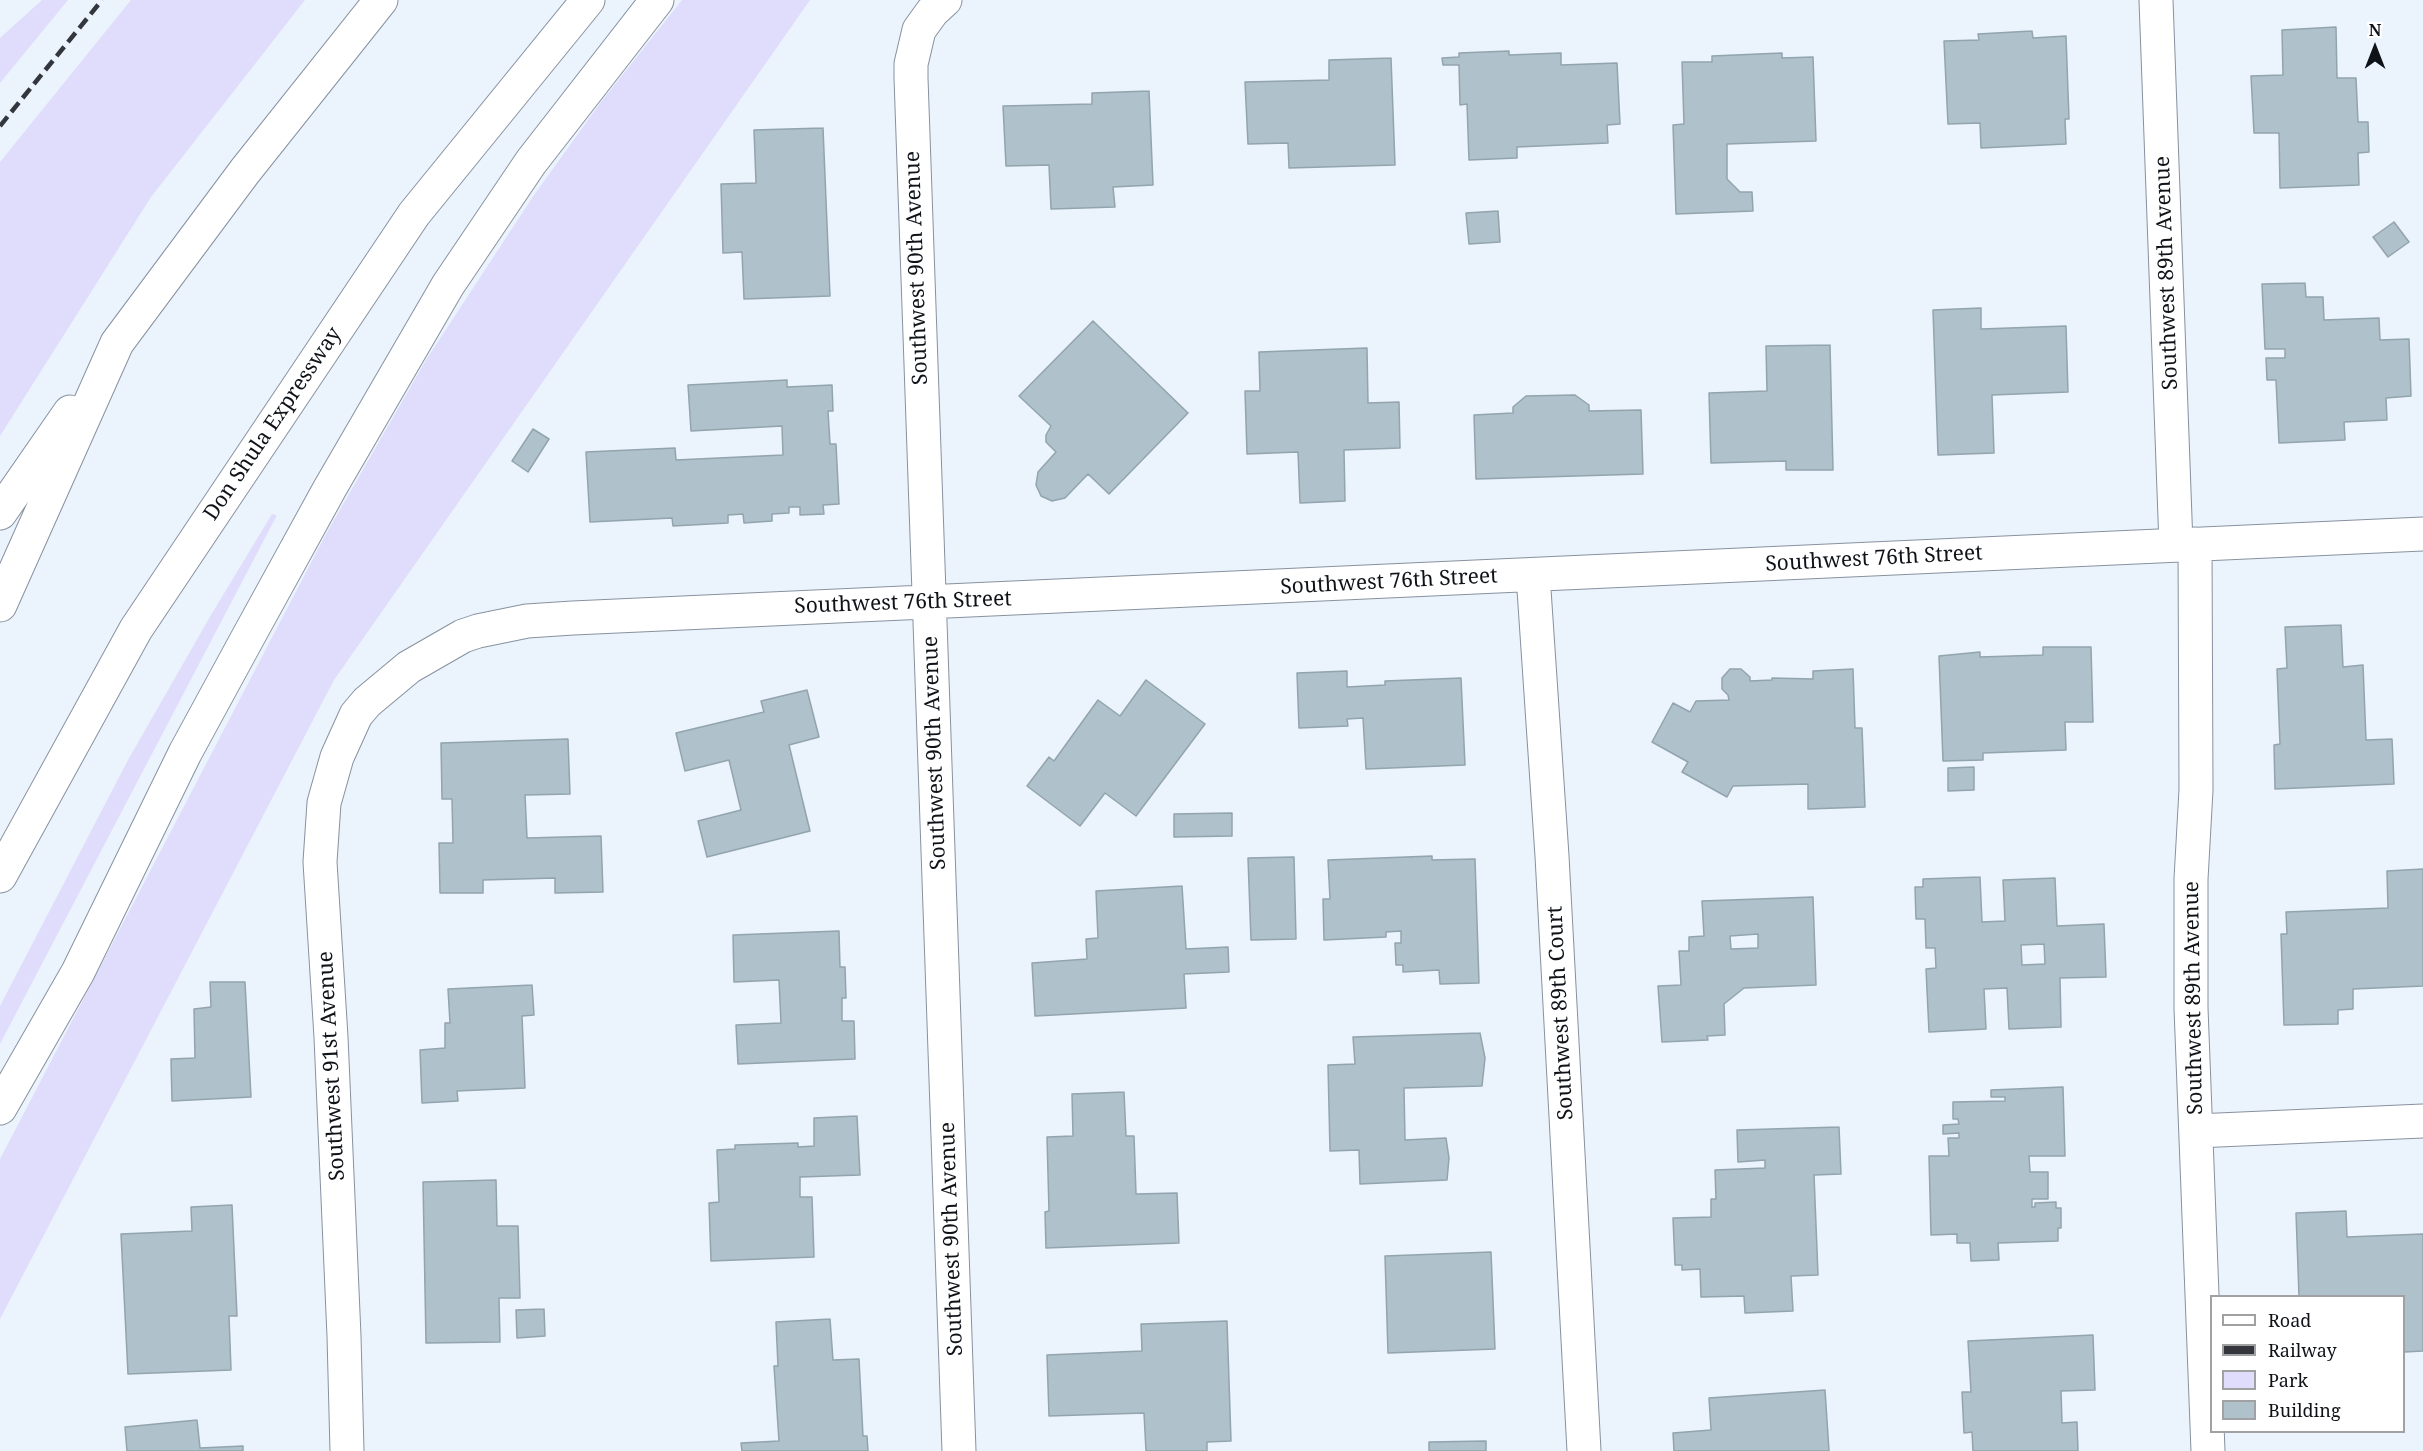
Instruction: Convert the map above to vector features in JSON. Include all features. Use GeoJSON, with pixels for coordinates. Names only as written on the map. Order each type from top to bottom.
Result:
{"type":"FeatureCollection","features":[{"type":"Feature","properties":{"kind":"main road"},"geometry":{"type":"LineString","coordinates":[[0,513],[117,343],[245,171],[381,0]]}},
{"type":"Feature","properties":{"kind":"main road","name":"Don Shula Expressway"},"geometry":{"type":"LineString","coordinates":[[0,876],[136,629],[414,214],[588,0]]}},
{"type":"Feature","properties":{"kind":"main road"},"geometry":{"type":"LineString","coordinates":[[0,1108],[78,972],[191,742],[330,488],[442,295],[531,162],[657,0]]}},
{"type":"Feature","properties":{"kind":"main road","name":"Southwest 89th Avenue"},"geometry":{"type":"LineString","coordinates":[[2157,0],[2186,545],[2196,790],[2191,951],[2208,1451]]}},
{"type":"Feature","properties":{"kind":"main road","name":"Southwest 90th Avenue"},"geometry":{"type":"LineString","coordinates":[[934,11],[914,47],[910,78],[959,1451]]}},
{"type":"Feature","properties":{"kind":"main road"},"geometry":{"type":"LineString","coordinates":[[0,605],[117,343]]}},
{"type":"Feature","properties":{"kind":"main road","name":"Southwest 76th Street"},"geometry":{"type":"LineString","coordinates":[[374,694],[409,667],[463,636],[527,621],[2423,534]]}},
{"type":"Feature","properties":{"kind":"main road","name":"Southwest 89th Court"},"geometry":{"type":"LineString","coordinates":[[1533,575],[1552,856],[1584,1451]]}},
{"type":"Feature","properties":{"kind":"main road","name":"Southwest 91st Avenue"},"geometry":{"type":"LineString","coordinates":[[347,1451],[332,1049],[320,862],[324,803],[330,779],[356,716],[374,694]]}},
{"type":"Feature","properties":{"kind":"main road"},"geometry":{"type":"LineString","coordinates":[[2196,1131],[2423,1121]]}},
{"type":"Feature","properties":{"kind":"green space"},"geometry":{"type":"Polygon","coordinates":[[[42,0],[68,0],[0,83],[0,38],[42,0]]]}},
{"type":"Feature","properties":{"kind":"green space"},"geometry":{"type":"Polygon","coordinates":[[[131,0],[305,0],[151,197],[0,436],[0,162],[131,0]]]}},
{"type":"Feature","properties":{"kind":"green space"},"geometry":{"type":"Polygon","coordinates":[[[682,0],[810,0],[334,680],[0,1319],[0,1159],[326,534],[426,360],[534,195],[601,102],[682,0]]]}},
{"type":"Feature","properties":{"kind":"green space"},"geometry":{"type":"Polygon","coordinates":[[[272,514],[276,517],[0,1044],[0,1006],[128,760],[272,514]]]}},
{"type":"Feature","properties":{"kind":"building"},"geometry":{"type":"Polygon","coordinates":[[[2336,27],[2337,78],[2356,78],[2358,122],[2368,122],[2369,152],[2358,153],[2359,185],[2280,188],[2279,133],[2254,133],[2251,76],[2283,75],[2282,30],[2336,27]]]}},
{"type":"Feature","properties":{"kind":"building"},"geometry":{"type":"Polygon","coordinates":[[[2032,31],[2033,38],[2066,36],[2069,119],[2065,119],[2066,144],[1981,148],[1980,123],[1948,124],[1944,41],[1979,40],[1978,34],[2032,31]]]}},
{"type":"Feature","properties":{"kind":"building"},"geometry":{"type":"Polygon","coordinates":[[[1509,51],[1509,55],[1561,53],[1561,65],[1617,63],[1620,124],[1607,125],[1608,143],[1517,147],[1517,158],[1469,160],[1467,104],[1460,105],[1459,65],[1443,65],[1442,58],[1459,57],[1459,53],[1509,51]]]}},
{"type":"Feature","properties":{"kind":"building"},"geometry":{"type":"Polygon","coordinates":[[[1782,53],[1782,58],[1813,57],[1816,141],[1727,144],[1727,179],[1740,192],[1752,192],[1753,211],[1676,214],[1673,125],[1684,124],[1682,62],[1712,62],[1712,56],[1782,53]]]}},
{"type":"Feature","properties":{"kind":"building"},"geometry":{"type":"Polygon","coordinates":[[[1391,58],[1395,165],[1289,168],[1288,143],[1248,144],[1245,82],[1329,80],[1329,60],[1391,58]]]}},
{"type":"Feature","properties":{"kind":"building"},"geometry":{"type":"Polygon","coordinates":[[[1149,91],[1153,185],[1113,187],[1115,207],[1051,209],[1049,165],[1006,166],[1003,106],[1092,104],[1092,93],[1149,91]]]}},
{"type":"Feature","properties":{"kind":"building"},"geometry":{"type":"Polygon","coordinates":[[[823,128],[830,296],[744,299],[742,252],[723,253],[721,184],[756,183],[754,130],[823,128]]]}},
{"type":"Feature","properties":{"kind":"building"},"geometry":{"type":"Polygon","coordinates":[[[1498,211],[1500,242],[1469,244],[1466,213],[1498,211]]]}},
{"type":"Feature","properties":{"kind":"building"},"geometry":{"type":"Polygon","coordinates":[[[2394,222],[2409,242],[2388,257],[2373,237],[2394,222]]]}},
{"type":"Feature","properties":{"kind":"building"},"geometry":{"type":"Polygon","coordinates":[[[2305,283],[2306,297],[2323,297],[2324,320],[2379,318],[2380,340],[2409,339],[2411,396],[2386,398],[2387,420],[2344,422],[2345,440],[2279,443],[2276,380],[2267,380],[2266,358],[2285,358],[2285,349],[2265,349],[2262,284],[2305,283]]]}},
{"type":"Feature","properties":{"kind":"building"},"geometry":{"type":"Polygon","coordinates":[[[1981,308],[1981,329],[2066,326],[2068,392],[1992,395],[1994,453],[1938,455],[1933,310],[1981,308]]]}},
{"type":"Feature","properties":{"kind":"building"},"geometry":{"type":"Polygon","coordinates":[[[1093,321],[1188,413],[1109,494],[1088,474],[1065,498],[1052,501],[1041,496],[1036,485],[1038,472],[1056,452],[1046,442],[1046,435],[1051,426],[1019,396],[1093,321]]]}},
{"type":"Feature","properties":{"kind":"building"},"geometry":{"type":"Polygon","coordinates":[[[1830,345],[1833,470],[1786,470],[1786,461],[1711,463],[1709,393],[1767,391],[1766,346],[1830,345]]]}},
{"type":"Feature","properties":{"kind":"building"},"geometry":{"type":"Polygon","coordinates":[[[1367,348],[1368,403],[1399,402],[1400,448],[1344,450],[1345,501],[1300,503],[1298,452],[1247,454],[1245,391],[1260,391],[1259,352],[1367,348]]]}},
{"type":"Feature","properties":{"kind":"building"},"geometry":{"type":"Polygon","coordinates":[[[787,380],[787,387],[832,385],[833,411],[828,411],[830,444],[836,444],[839,504],[823,505],[824,514],[800,515],[800,507],[789,507],[789,513],[772,514],[772,521],[744,523],[743,514],[728,515],[728,523],[673,526],[672,518],[590,522],[586,452],[675,448],[676,460],[783,455],[782,426],[691,431],[688,385],[787,380]]]}},
{"type":"Feature","properties":{"kind":"building"},"geometry":{"type":"Polygon","coordinates":[[[1575,395],[1589,405],[1589,411],[1641,410],[1643,474],[1476,479],[1474,415],[1513,413],[1513,407],[1526,396],[1575,395]]]}},
{"type":"Feature","properties":{"kind":"building"},"geometry":{"type":"Polygon","coordinates":[[[533,429],[549,439],[528,472],[512,461],[533,429]]]}},
{"type":"Feature","properties":{"kind":"building"},"geometry":{"type":"Polygon","coordinates":[[[2341,625],[2343,667],[2363,665],[2366,740],[2392,739],[2394,784],[2275,789],[2274,745],[2280,744],[2277,669],[2287,668],[2285,627],[2341,625]]]}},
{"type":"Feature","properties":{"kind":"building"},"geometry":{"type":"Polygon","coordinates":[[[2043,647],[2091,647],[2093,722],[2065,722],[2066,750],[1983,753],[1983,760],[1943,761],[1939,656],[1980,652],[1980,657],[2043,655],[2043,647]]]}},
{"type":"Feature","properties":{"kind":"building"},"geometry":{"type":"Polygon","coordinates":[[[1730,669],[1741,669],[1750,677],[1750,681],[1772,680],[1772,678],[1813,679],[1813,671],[1853,669],[1855,728],[1862,728],[1865,807],[1808,809],[1808,784],[1733,786],[1727,797],[1682,772],[1688,762],[1652,742],[1673,703],[1690,712],[1696,701],[1729,700],[1728,695],[1722,689],[1722,678],[1730,669]]]}},
{"type":"Feature","properties":{"kind":"building"},"geometry":{"type":"Polygon","coordinates":[[[1347,671],[1347,687],[1385,685],[1385,681],[1461,678],[1465,765],[1366,769],[1363,718],[1347,719],[1348,726],[1299,728],[1297,673],[1347,671]]]}},
{"type":"Feature","properties":{"kind":"building"},"geometry":{"type":"Polygon","coordinates":[[[1146,680],[1205,724],[1136,816],[1105,793],[1080,826],[1027,786],[1049,757],[1054,761],[1098,700],[1120,716],[1146,680]]]}},
{"type":"Feature","properties":{"kind":"building"},"geometry":{"type":"Polygon","coordinates":[[[807,690],[819,737],[789,745],[810,831],[707,857],[698,821],[741,810],[729,760],[685,771],[676,733],[764,712],[761,701],[807,690]]]}},
{"type":"Feature","properties":{"kind":"building"},"geometry":{"type":"Polygon","coordinates":[[[568,739],[570,794],[525,795],[527,838],[601,836],[603,892],[555,893],[555,878],[483,880],[483,893],[440,893],[439,843],[453,843],[452,799],[442,799],[441,743],[568,739]]]}},
{"type":"Feature","properties":{"kind":"building"},"geometry":{"type":"Polygon","coordinates":[[[1974,767],[1974,790],[1948,791],[1948,768],[1974,767]]]}},
{"type":"Feature","properties":{"kind":"building"},"geometry":{"type":"Polygon","coordinates":[[[1232,813],[1232,836],[1174,837],[1174,814],[1232,813]]]}},
{"type":"Feature","properties":{"kind":"building"},"geometry":{"type":"Polygon","coordinates":[[[1432,856],[1432,860],[1475,859],[1479,983],[1440,984],[1439,970],[1403,972],[1403,965],[1396,965],[1395,943],[1401,943],[1401,931],[1386,932],[1386,937],[1324,940],[1323,899],[1330,899],[1328,860],[1432,856]]]}},
{"type":"Feature","properties":{"kind":"building"},"geometry":{"type":"Polygon","coordinates":[[[1294,857],[1296,939],[1251,940],[1248,858],[1294,857]]]}},
{"type":"Feature","properties":{"kind":"building"},"geometry":{"type":"Polygon","coordinates":[[[2423,869],[2423,986],[2353,989],[2353,1009],[2338,1010],[2338,1024],[2284,1025],[2281,934],[2287,934],[2286,912],[2388,908],[2387,871],[2423,869]]]}},
{"type":"Feature","properties":{"kind":"building"},"geometry":{"type":"Polygon","coordinates":[[[1980,877],[1982,922],[2005,921],[2003,880],[2055,878],[2057,926],[2104,924],[2106,977],[2060,978],[2061,1027],[2009,1029],[2007,988],[1984,989],[1986,1029],[1929,1032],[1926,969],[1936,968],[1935,948],[1926,948],[1925,919],[1916,919],[1915,887],[1923,887],[1923,879],[1980,877]],[[2044,944],[2021,945],[2022,965],[2045,964],[2044,944]]]}},
{"type":"Feature","properties":{"kind":"building"},"geometry":{"type":"Polygon","coordinates":[[[1182,886],[1186,949],[1228,947],[1229,972],[1184,974],[1186,1008],[1035,1016],[1032,963],[1087,959],[1086,939],[1098,938],[1096,891],[1182,886]]]}},
{"type":"Feature","properties":{"kind":"building"},"geometry":{"type":"Polygon","coordinates":[[[1813,897],[1816,985],[1744,988],[1724,1004],[1725,1035],[1707,1036],[1708,1040],[1662,1042],[1658,986],[1681,985],[1679,951],[1689,951],[1689,937],[1704,936],[1702,901],[1813,897]],[[1758,934],[1730,936],[1731,949],[1758,948],[1758,934]]]}},
{"type":"Feature","properties":{"kind":"building"},"geometry":{"type":"Polygon","coordinates":[[[839,931],[840,967],[845,967],[846,998],[842,998],[842,1021],[854,1021],[855,1059],[738,1064],[736,1025],[781,1023],[779,980],[734,982],[733,935],[839,931]]]}},
{"type":"Feature","properties":{"kind":"building"},"geometry":{"type":"Polygon","coordinates":[[[210,982],[245,982],[251,1097],[172,1101],[171,1059],[195,1058],[194,1009],[211,1007],[210,982]]]}},
{"type":"Feature","properties":{"kind":"building"},"geometry":{"type":"Polygon","coordinates":[[[532,985],[534,1015],[522,1016],[525,1088],[457,1091],[458,1101],[422,1103],[420,1050],[445,1048],[445,1023],[450,1023],[448,989],[532,985]]]}},
{"type":"Feature","properties":{"kind":"building"},"geometry":{"type":"Polygon","coordinates":[[[1480,1033],[1485,1058],[1482,1086],[1404,1088],[1405,1140],[1446,1138],[1449,1158],[1447,1180],[1360,1184],[1359,1150],[1330,1151],[1328,1065],[1355,1064],[1353,1037],[1480,1033]]]}},
{"type":"Feature","properties":{"kind":"building"},"geometry":{"type":"Polygon","coordinates":[[[2063,1087],[2065,1156],[2029,1156],[2030,1172],[2048,1172],[2048,1199],[2032,1199],[2032,1207],[2035,1207],[2035,1203],[2056,1202],[2056,1208],[2061,1208],[2061,1228],[2058,1228],[2058,1241],[1998,1243],[1999,1260],[1971,1261],[1970,1243],[1957,1243],[1957,1234],[1931,1235],[1929,1156],[1949,1156],[1948,1138],[1959,1138],[1959,1133],[1943,1134],[1943,1125],[1959,1124],[1958,1119],[1953,1119],[1953,1102],[2005,1101],[2005,1097],[1991,1097],[1991,1090],[2063,1087]]]}},
{"type":"Feature","properties":{"kind":"building"},"geometry":{"type":"Polygon","coordinates":[[[1124,1092],[1126,1136],[1134,1136],[1136,1194],[1177,1193],[1179,1243],[1046,1248],[1045,1212],[1049,1211],[1047,1137],[1073,1136],[1072,1094],[1124,1092]]]}},
{"type":"Feature","properties":{"kind":"building"},"geometry":{"type":"Polygon","coordinates":[[[857,1116],[860,1175],[800,1177],[800,1197],[812,1197],[814,1257],[711,1261],[709,1203],[719,1202],[717,1150],[735,1149],[735,1145],[798,1143],[798,1147],[814,1146],[814,1118],[857,1116]]]}},
{"type":"Feature","properties":{"kind":"building"},"geometry":{"type":"Polygon","coordinates":[[[1839,1127],[1841,1174],[1814,1175],[1818,1275],[1791,1276],[1793,1311],[1745,1313],[1744,1296],[1701,1297],[1700,1269],[1682,1270],[1682,1265],[1675,1265],[1673,1218],[1711,1217],[1711,1199],[1716,1199],[1715,1170],[1765,1168],[1765,1160],[1738,1162],[1737,1130],[1839,1127]]]}},
{"type":"Feature","properties":{"kind":"building"},"geometry":{"type":"Polygon","coordinates":[[[496,1180],[497,1226],[518,1226],[520,1298],[499,1298],[500,1342],[426,1343],[423,1182],[496,1180]]]}},
{"type":"Feature","properties":{"kind":"building"},"geometry":{"type":"Polygon","coordinates":[[[232,1205],[237,1316],[229,1316],[231,1370],[128,1374],[121,1234],[192,1231],[191,1207],[232,1205]]]}},
{"type":"Feature","properties":{"kind":"building"},"geometry":{"type":"Polygon","coordinates":[[[2346,1211],[2347,1237],[2423,1234],[2423,1351],[2405,1352],[2405,1295],[2299,1295],[2296,1213],[2346,1211]]]}},
{"type":"Feature","properties":{"kind":"building"},"geometry":{"type":"Polygon","coordinates":[[[1491,1252],[1495,1349],[1388,1353],[1385,1256],[1491,1252]]]}},
{"type":"Feature","properties":{"kind":"building"},"geometry":{"type":"Polygon","coordinates":[[[544,1309],[545,1336],[517,1338],[516,1310],[544,1309]]]}},
{"type":"Feature","properties":{"kind":"building"},"geometry":{"type":"Polygon","coordinates":[[[830,1319],[833,1360],[859,1359],[863,1436],[867,1436],[868,1451],[742,1451],[741,1443],[779,1441],[774,1366],[778,1366],[776,1322],[830,1319]]]}},
{"type":"Feature","properties":{"kind":"building"},"geometry":{"type":"Polygon","coordinates":[[[1227,1321],[1231,1441],[1207,1442],[1207,1451],[1146,1451],[1144,1413],[1049,1416],[1047,1355],[1142,1351],[1141,1324],[1227,1321]]]}},
{"type":"Feature","properties":{"kind":"building"},"geometry":{"type":"Polygon","coordinates":[[[2093,1335],[2095,1390],[2061,1391],[2062,1423],[2077,1422],[2078,1451],[1973,1451],[1972,1432],[1964,1433],[1962,1392],[1971,1392],[1968,1341],[2093,1335]]]}},
{"type":"Feature","properties":{"kind":"building"},"geometry":{"type":"Polygon","coordinates":[[[1825,1390],[1829,1451],[1674,1451],[1673,1433],[1711,1430],[1709,1398],[1825,1390]]]}},
{"type":"Feature","properties":{"kind":"building"},"geometry":{"type":"Polygon","coordinates":[[[197,1420],[200,1448],[243,1446],[243,1451],[127,1451],[125,1427],[197,1420]]]}},
{"type":"Feature","properties":{"kind":"building"},"geometry":{"type":"Polygon","coordinates":[[[1486,1441],[1486,1451],[1429,1451],[1429,1442],[1486,1441]]]}},
{"type":"Feature","properties":{"kind":"railway"},"geometry":{"type":"LineString","coordinates":[[0,126],[102,0]]}}]}
